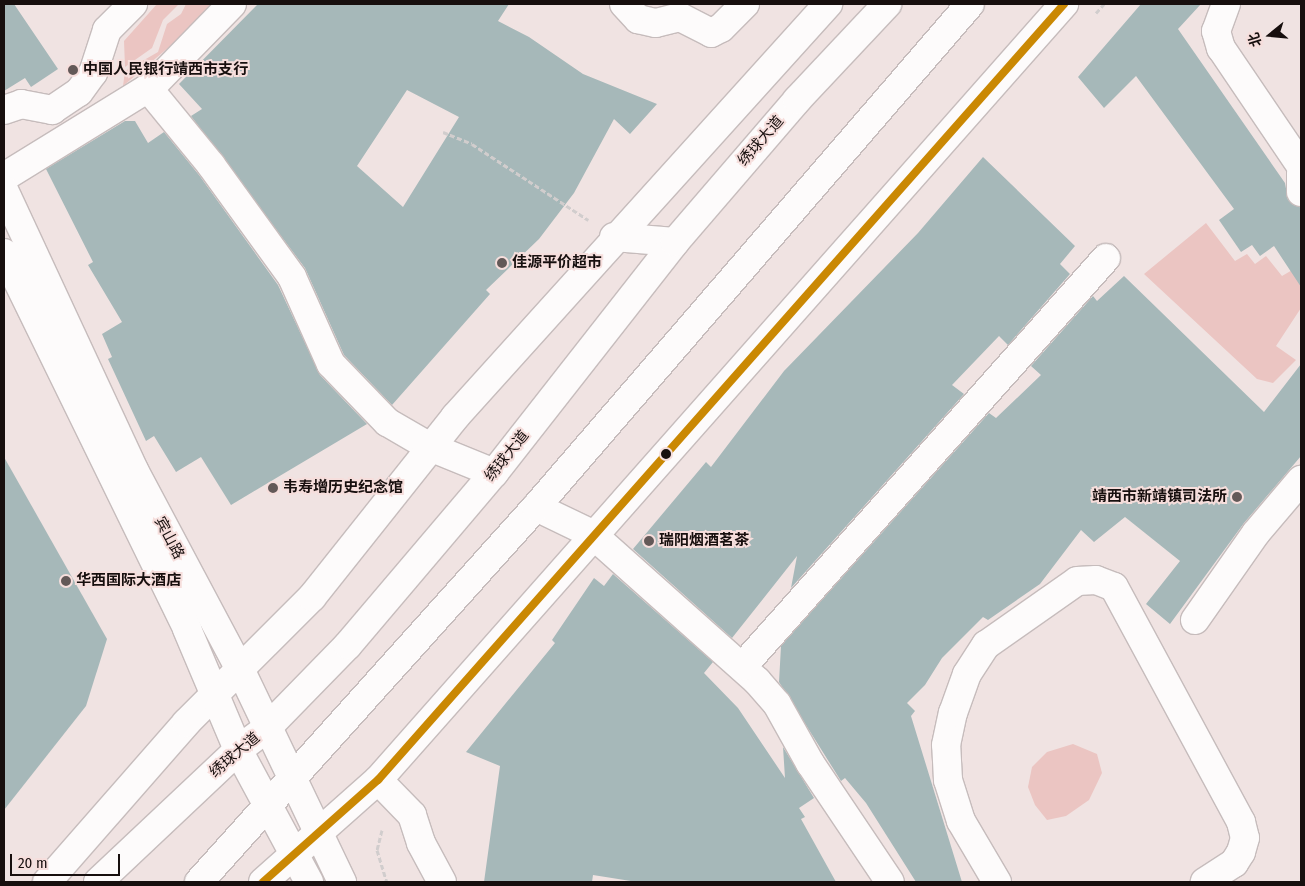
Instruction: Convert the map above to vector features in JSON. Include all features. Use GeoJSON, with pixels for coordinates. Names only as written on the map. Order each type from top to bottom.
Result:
{"type":"FeatureCollection","features":[{"type":"Feature","properties":{"kind":"main road"},"geometry":{"type":"LineString","coordinates":[[4,177],[148,88],[232,4]]}},
{"type":"Feature","properties":{"kind":"main road"},"geometry":{"type":"LineString","coordinates":[[624,4],[638,19],[656,24],[680,17],[711,33],[721,28],[745,4]]}},
{"type":"Feature","properties":{"kind":"main road"},"geometry":{"type":"LineString","coordinates":[[47,882],[214,696],[312,598],[603,230],[828,4]]}},
{"type":"Feature","properties":{"kind":"main road","name":"绣球大道"},"geometry":{"type":"LineString","coordinates":[[98,882],[238,750],[266,728],[348,645],[494,473],[675,242],[797,100],[887,4]]}},
{"type":"Feature","properties":{"kind":"main road"},"geometry":{"type":"LineString","coordinates":[[199,882],[536,507],[970,4]]}},
{"type":"Feature","properties":{"kind":"main road"},"geometry":{"type":"LineString","coordinates":[[263,882],[378,780],[592,534],[1064,4]]}},
{"type":"Feature","properties":{"kind":"main road"},"geometry":{"type":"LineString","coordinates":[[1226,4],[1216,31],[1221,48],[1301,166]]}},
{"type":"Feature","properties":{"kind":"main road"},"geometry":{"type":"LineString","coordinates":[[4,110],[21,104],[52,110],[79,92],[93,73],[107,30],[118,9]]}},
{"type":"Feature","properties":{"kind":"main road"},"geometry":{"type":"LineString","coordinates":[[148,88],[211,165],[292,277],[320,343],[336,370],[388,422],[430,447],[494,473]]}},
{"type":"Feature","properties":{"kind":"main road"},"geometry":{"type":"LineString","coordinates":[[1301,173],[1301,192]]}},
{"type":"Feature","properties":{"kind":"main road","name":"宾山路"},"geometry":{"type":"LineString","coordinates":[[4,190],[134,470],[241,671],[266,728],[320,833],[342,882]]}},
{"type":"Feature","properties":{"kind":"main road"},"geometry":{"type":"LineString","coordinates":[[603,230],[675,242]]}},
{"type":"Feature","properties":{"kind":"main road","name":"宾山路"},"geometry":{"type":"LineString","coordinates":[[4,253],[187,629],[238,750],[309,882]]}},
{"type":"Feature","properties":{"kind":"main road"},"geometry":{"type":"LineString","coordinates":[[743,666],[1106,258]]}},
{"type":"Feature","properties":{"kind":"main road"},"geometry":{"type":"LineString","coordinates":[[1195,620],[1256,533],[1301,480]]}},
{"type":"Feature","properties":{"kind":"main road"},"geometry":{"type":"LineString","coordinates":[[536,507],[592,534],[743,666],[777,704],[810,764],[890,882]]}},
{"type":"Feature","properties":{"kind":"main road"},"geometry":{"type":"LineString","coordinates":[[997,882],[961,821],[948,780],[946,745],[953,712],[967,674],[986,646],[1077,581],[1096,580],[1114,587],[1241,822],[1245,838],[1241,852],[1234,863],[1206,882]]}},
{"type":"Feature","properties":{"kind":"main road"},"geometry":{"type":"LineString","coordinates":[[378,780],[412,815],[421,843],[442,882]]}},
{"type":"Feature","properties":{"kind":"path"},"geometry":{"type":"LineString","coordinates":[[443,132],[472,144],[603,230]]}},
{"type":"Feature","properties":{"kind":"shaded area"},"geometry":{"type":"Polygon","coordinates":[[[157,4],[179,4],[163,20],[152,48],[125,67],[124,41],[157,4]]]}},
{"type":"Feature","properties":{"kind":"shaded area"},"geometry":{"type":"Polygon","coordinates":[[[186,4],[211,4],[182,36],[123,86],[125,71],[158,52],[167,24],[181,14],[186,4]]]}},
{"type":"Feature","properties":{"kind":"shaded area"},"geometry":{"type":"Polygon","coordinates":[[[1206,223],[1235,261],[1247,254],[1255,264],[1266,256],[1282,276],[1294,269],[1301,278],[1301,308],[1276,346],[1296,360],[1273,383],[1257,379],[1144,274],[1206,223]]]}},
{"type":"Feature","properties":{"kind":"shaded area"},"geometry":{"type":"Polygon","coordinates":[[[1073,744],[1097,754],[1102,773],[1089,800],[1066,816],[1047,820],[1035,805],[1028,787],[1032,767],[1047,752],[1073,744]]]}},
{"type":"Feature","properties":{"kind":"building"},"geometry":{"type":"Polygon","coordinates":[[[4,4],[14,4],[58,69],[31,87],[25,78],[4,91],[4,4]]]}},
{"type":"Feature","properties":{"kind":"building"},"geometry":{"type":"Polygon","coordinates":[[[258,4],[509,4],[498,21],[529,37],[583,74],[657,104],[630,134],[614,119],[574,193],[539,239],[486,290],[490,294],[392,405],[344,355],[305,268],[191,116],[202,109],[179,84],[258,4]],[[407,90],[357,166],[403,207],[459,117],[407,90]]]}},
{"type":"Feature","properties":{"kind":"building"},"geometry":{"type":"Polygon","coordinates":[[[1141,4],[1201,4],[1178,29],[1285,183],[1288,200],[1301,208],[1301,287],[1274,246],[1260,256],[1252,245],[1241,252],[1219,220],[1234,209],[1136,76],[1104,108],[1078,77],[1141,4]]]}},
{"type":"Feature","properties":{"kind":"building"},"geometry":{"type":"Polygon","coordinates":[[[125,121],[135,121],[148,143],[164,132],[199,175],[278,285],[320,375],[367,424],[231,505],[201,457],[176,472],[154,436],[146,441],[108,359],[112,357],[102,334],[122,322],[88,265],[93,262],[46,169],[125,121]]]}},
{"type":"Feature","properties":{"kind":"building"},"geometry":{"type":"Polygon","coordinates":[[[983,157],[1075,246],[1060,264],[1070,274],[1008,345],[999,336],[952,385],[964,394],[791,588],[797,556],[732,638],[633,549],[706,462],[711,467],[784,371],[918,233],[983,157]]]}},
{"type":"Feature","properties":{"kind":"building"},"geometry":{"type":"Polygon","coordinates":[[[1124,276],[1264,412],[1301,364],[1301,456],[1244,523],[1170,624],[1146,604],[1180,561],[1125,517],[1094,542],[1081,530],[1040,584],[988,620],[983,617],[942,658],[925,685],[907,703],[915,711],[911,716],[962,882],[916,882],[866,803],[845,778],[841,781],[779,682],[781,646],[989,413],[996,418],[1041,375],[1031,366],[1093,296],[1097,301],[1124,276]]]}},
{"type":"Feature","properties":{"kind":"building","name":"华西国际大酒店"},"geometry":{"type":"Polygon","coordinates":[[[4,457],[107,639],[86,706],[4,810],[4,457]]]}},
{"type":"Feature","properties":{"kind":"building"},"geometry":{"type":"Polygon","coordinates":[[[613,574],[713,662],[704,673],[738,708],[785,778],[783,747],[814,798],[799,808],[805,817],[801,819],[836,882],[637,882],[593,875],[592,882],[484,882],[500,766],[466,752],[555,643],[552,640],[594,578],[604,586],[613,574]]]}},
{"type":"Feature","properties":{"kind":"transit line"},"geometry":{"type":"LineString","coordinates":[[263,882],[378,780],[1064,4]]}},
{"type":"Feature","properties":{"kind":"place","name":"中国人民银行靖西市支行"},"geometry":{"type":"Point","coordinates":[73,70]}},
{"type":"Feature","properties":{"kind":"place","name":"佳源平价超市"},"geometry":{"type":"Point","coordinates":[502,263]}},
{"type":"Feature","properties":{"kind":"place","name":"韦寿增历史纪念馆"},"geometry":{"type":"Point","coordinates":[273,488]}},
{"type":"Feature","properties":{"kind":"place","name":"靖西市新靖镇司法所"},"geometry":{"type":"Point","coordinates":[1237,497]}},
{"type":"Feature","properties":{"kind":"place","name":"瑞阳烟酒茗茶"},"geometry":{"type":"Point","coordinates":[649,541]}},
{"type":"Feature","properties":{"kind":"place","name":"华西国际大酒店"},"geometry":{"type":"Point","coordinates":[66,581]}}]}
